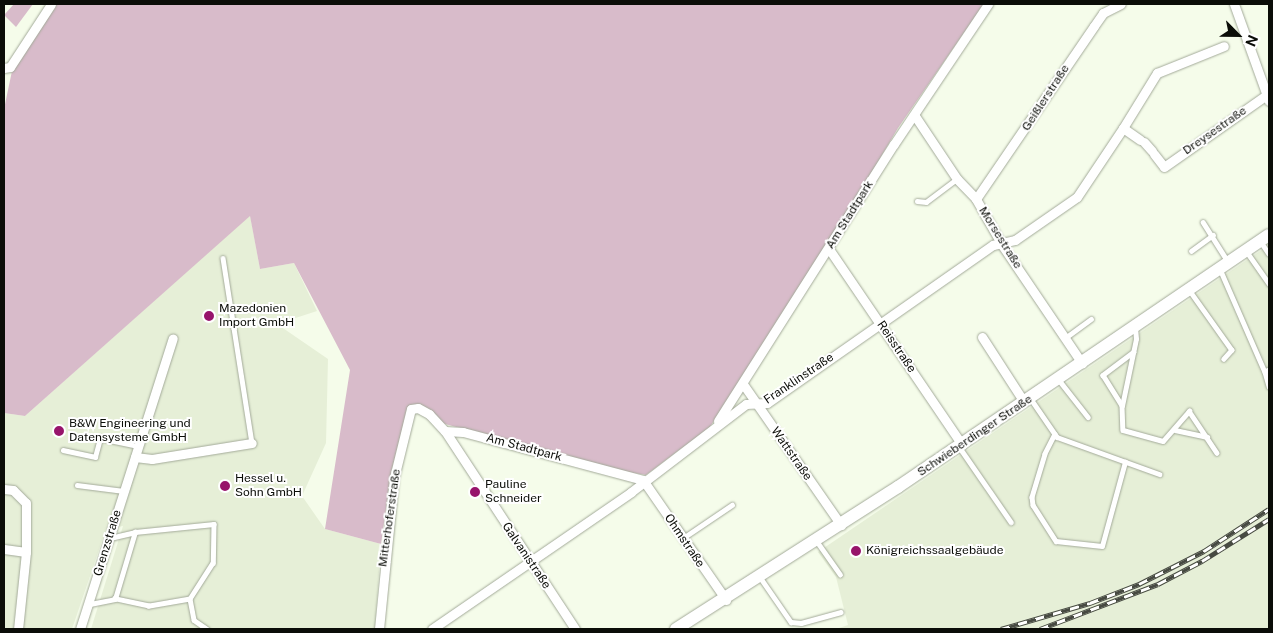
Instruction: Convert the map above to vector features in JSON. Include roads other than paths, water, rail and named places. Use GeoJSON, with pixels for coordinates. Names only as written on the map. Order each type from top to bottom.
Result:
{"type":"FeatureCollection","features":[{"type":"Feature","properties":{"kind":"main road","name":"Schwieberdinger Straße"},"geometry":{"type":"LineString","coordinates":[[676,629],[726,600],[961,446],[1265,238]]}},
{"type":"Feature","properties":{"kind":"street"},"geometry":{"type":"LineString","coordinates":[[4,68],[10,67],[51,4]]}},
{"type":"Feature","properties":{"kind":"street","name":"Am Stadtpark"},"geometry":{"type":"LineString","coordinates":[[714,428],[988,4]]}},
{"type":"Feature","properties":{"kind":"street","name":"Geißlerstraße"},"geometry":{"type":"LineString","coordinates":[[976,199],[1103,13],[1121,4]]}},
{"type":"Feature","properties":{"kind":"street","name":"Dreysestraße"},"geometry":{"type":"LineString","coordinates":[[1123,128],[1142,141],[1164,167],[1267,99],[1234,4]]}},
{"type":"Feature","properties":{"kind":"street","name":"Franklinstraße"},"geometry":{"type":"LineString","coordinates":[[432,629],[531,563],[746,404],[758,406],[767,403],[880,322],[993,245],[1002,245],[1014,240],[1077,197],[1157,73],[1224,46]]}},
{"type":"Feature","properties":{"kind":"street","name":"Morsestraße"},"geometry":{"type":"LineString","coordinates":[[915,116],[957,179],[976,199],[1002,245],[1082,363]]}},
{"type":"Feature","properties":{"kind":"street","name":"Reisstraße"},"geometry":{"type":"LineString","coordinates":[[830,249],[961,446]]}},
{"type":"Feature","properties":{"kind":"street"},"geometry":{"type":"LineString","coordinates":[[982,336],[1027,400]]}},
{"type":"Feature","properties":{"kind":"street","name":"Grenzstraße"},"geometry":{"type":"LineString","coordinates":[[80,629],[90,604],[124,490],[173,338]]}},
{"type":"Feature","properties":{"kind":"street","name":"Wattstraße"},"geometry":{"type":"LineString","coordinates":[[743,384],[841,525]]}},
{"type":"Feature","properties":{"kind":"street","name":"Mitterhoferstraße"},"geometry":{"type":"LineString","coordinates":[[378,629],[394,478],[411,409],[418,408],[429,414],[445,431]]}},
{"type":"Feature","properties":{"kind":"street","name":"Am Stadtpark"},"geometry":{"type":"LineString","coordinates":[[445,431],[463,432],[644,480]]}},
{"type":"Feature","properties":{"kind":"street","name":"Galvanistraße"},"geometry":{"type":"LineString","coordinates":[[445,431],[575,629]]}},
{"type":"Feature","properties":{"kind":"street"},"geometry":{"type":"LineString","coordinates":[[135,457],[152,459],[252,443]]}},
{"type":"Feature","properties":{"kind":"street","name":"Ohmstraße"},"geometry":{"type":"LineString","coordinates":[[644,480],[726,600]]}},
{"type":"Feature","properties":{"kind":"street"},"geometry":{"type":"LineString","coordinates":[[4,489],[13,490],[26,503],[26,552],[18,629]]}},
{"type":"Feature","properties":{"kind":"street"},"geometry":{"type":"LineString","coordinates":[[4,549],[26,552]]}},
{"type":"Feature","properties":{"kind":"lane"},"geometry":{"type":"LineString","coordinates":[[917,201],[926,202],[957,179]]}},
{"type":"Feature","properties":{"kind":"lane"},"geometry":{"type":"LineString","coordinates":[[1203,222],[1213,235],[1267,371],[1269,386]]}},
{"type":"Feature","properties":{"kind":"lane"},"geometry":{"type":"LineString","coordinates":[[1191,251],[1213,235]]}},
{"type":"Feature","properties":{"kind":"lane"},"geometry":{"type":"LineString","coordinates":[[1265,238],[1269,254]]}},
{"type":"Feature","properties":{"kind":"lane"},"geometry":{"type":"LineString","coordinates":[[1246,251],[1269,284]]}},
{"type":"Feature","properties":{"kind":"lane"},"geometry":{"type":"LineString","coordinates":[[222,258],[252,443]]}},
{"type":"Feature","properties":{"kind":"lane"},"geometry":{"type":"LineString","coordinates":[[1189,290],[1232,350],[1224,359]]}},
{"type":"Feature","properties":{"kind":"lane"},"geometry":{"type":"LineString","coordinates":[[1065,338],[1090,319]]}},
{"type":"Feature","properties":{"kind":"lane"},"geometry":{"type":"LineString","coordinates":[[1135,326],[1134,352],[1122,406],[1123,430],[1163,441],[1175,430],[1189,411],[1217,453]]}},
{"type":"Feature","properties":{"kind":"lane"},"geometry":{"type":"LineString","coordinates":[[1122,406],[1103,375],[1134,352]]}},
{"type":"Feature","properties":{"kind":"lane"},"geometry":{"type":"LineString","coordinates":[[1059,379],[1088,417]]}},
{"type":"Feature","properties":{"kind":"lane"},"geometry":{"type":"LineString","coordinates":[[1027,400],[1055,434],[1159,474]]}},
{"type":"Feature","properties":{"kind":"lane"},"geometry":{"type":"LineString","coordinates":[[1175,430],[1207,437]]}},
{"type":"Feature","properties":{"kind":"lane"},"geometry":{"type":"LineString","coordinates":[[1055,434],[1045,454],[1032,497],[1033,505],[1056,541],[1102,546],[1125,462]]}},
{"type":"Feature","properties":{"kind":"lane"},"geometry":{"type":"LineString","coordinates":[[64,450],[94,457],[100,438],[139,446]]}},
{"type":"Feature","properties":{"kind":"lane","name":"Reisstraße"},"geometry":{"type":"LineString","coordinates":[[961,446],[1011,522]]}},
{"type":"Feature","properties":{"kind":"lane"},"geometry":{"type":"LineString","coordinates":[[77,485],[124,490]]}},
{"type":"Feature","properties":{"kind":"lane"},"geometry":{"type":"LineString","coordinates":[[683,538],[732,506]]}},
{"type":"Feature","properties":{"kind":"lane"},"geometry":{"type":"LineString","coordinates":[[110,538],[135,532],[214,524],[213,563],[190,599],[194,620],[207,629]]}},
{"type":"Feature","properties":{"kind":"lane"},"geometry":{"type":"LineString","coordinates":[[115,599],[135,532]]}},
{"type":"Feature","properties":{"kind":"lane"},"geometry":{"type":"LineString","coordinates":[[816,540],[840,574]]}},
{"type":"Feature","properties":{"kind":"lane"},"geometry":{"type":"LineString","coordinates":[[760,577],[791,622],[801,623],[841,612]]}},
{"type":"Feature","properties":{"kind":"lane"},"geometry":{"type":"LineString","coordinates":[[90,604],[115,599],[149,606],[190,599]]}},
{"type":"Feature","properties":{"kind":"railway"},"geometry":{"type":"LineString","coordinates":[[1001,629],[1090,603],[1139,584],[1204,551],[1269,509]]}},
{"type":"Feature","properties":{"kind":"railway"},"geometry":{"type":"LineString","coordinates":[[1040,629],[1158,584],[1202,561],[1269,519]]}},
{"type":"Feature","properties":{"kind":"place","name":"Mazedonien Import GmbH"},"geometry":{"type":"Point","coordinates":[209,316]}},
{"type":"Feature","properties":{"kind":"place","name":"B&W Engineering und Datensysteme GmbH"},"geometry":{"type":"Point","coordinates":[59,431]}},
{"type":"Feature","properties":{"kind":"place","name":"Hessel u. Sohn GmbH"},"geometry":{"type":"Point","coordinates":[225,486]}},
{"type":"Feature","properties":{"kind":"place","name":"Pauline Schneider"},"geometry":{"type":"Point","coordinates":[475,492]}},
{"type":"Feature","properties":{"kind":"place","name":"Königreichssaalgebäude"},"geometry":{"type":"Point","coordinates":[856,551]}}]}
